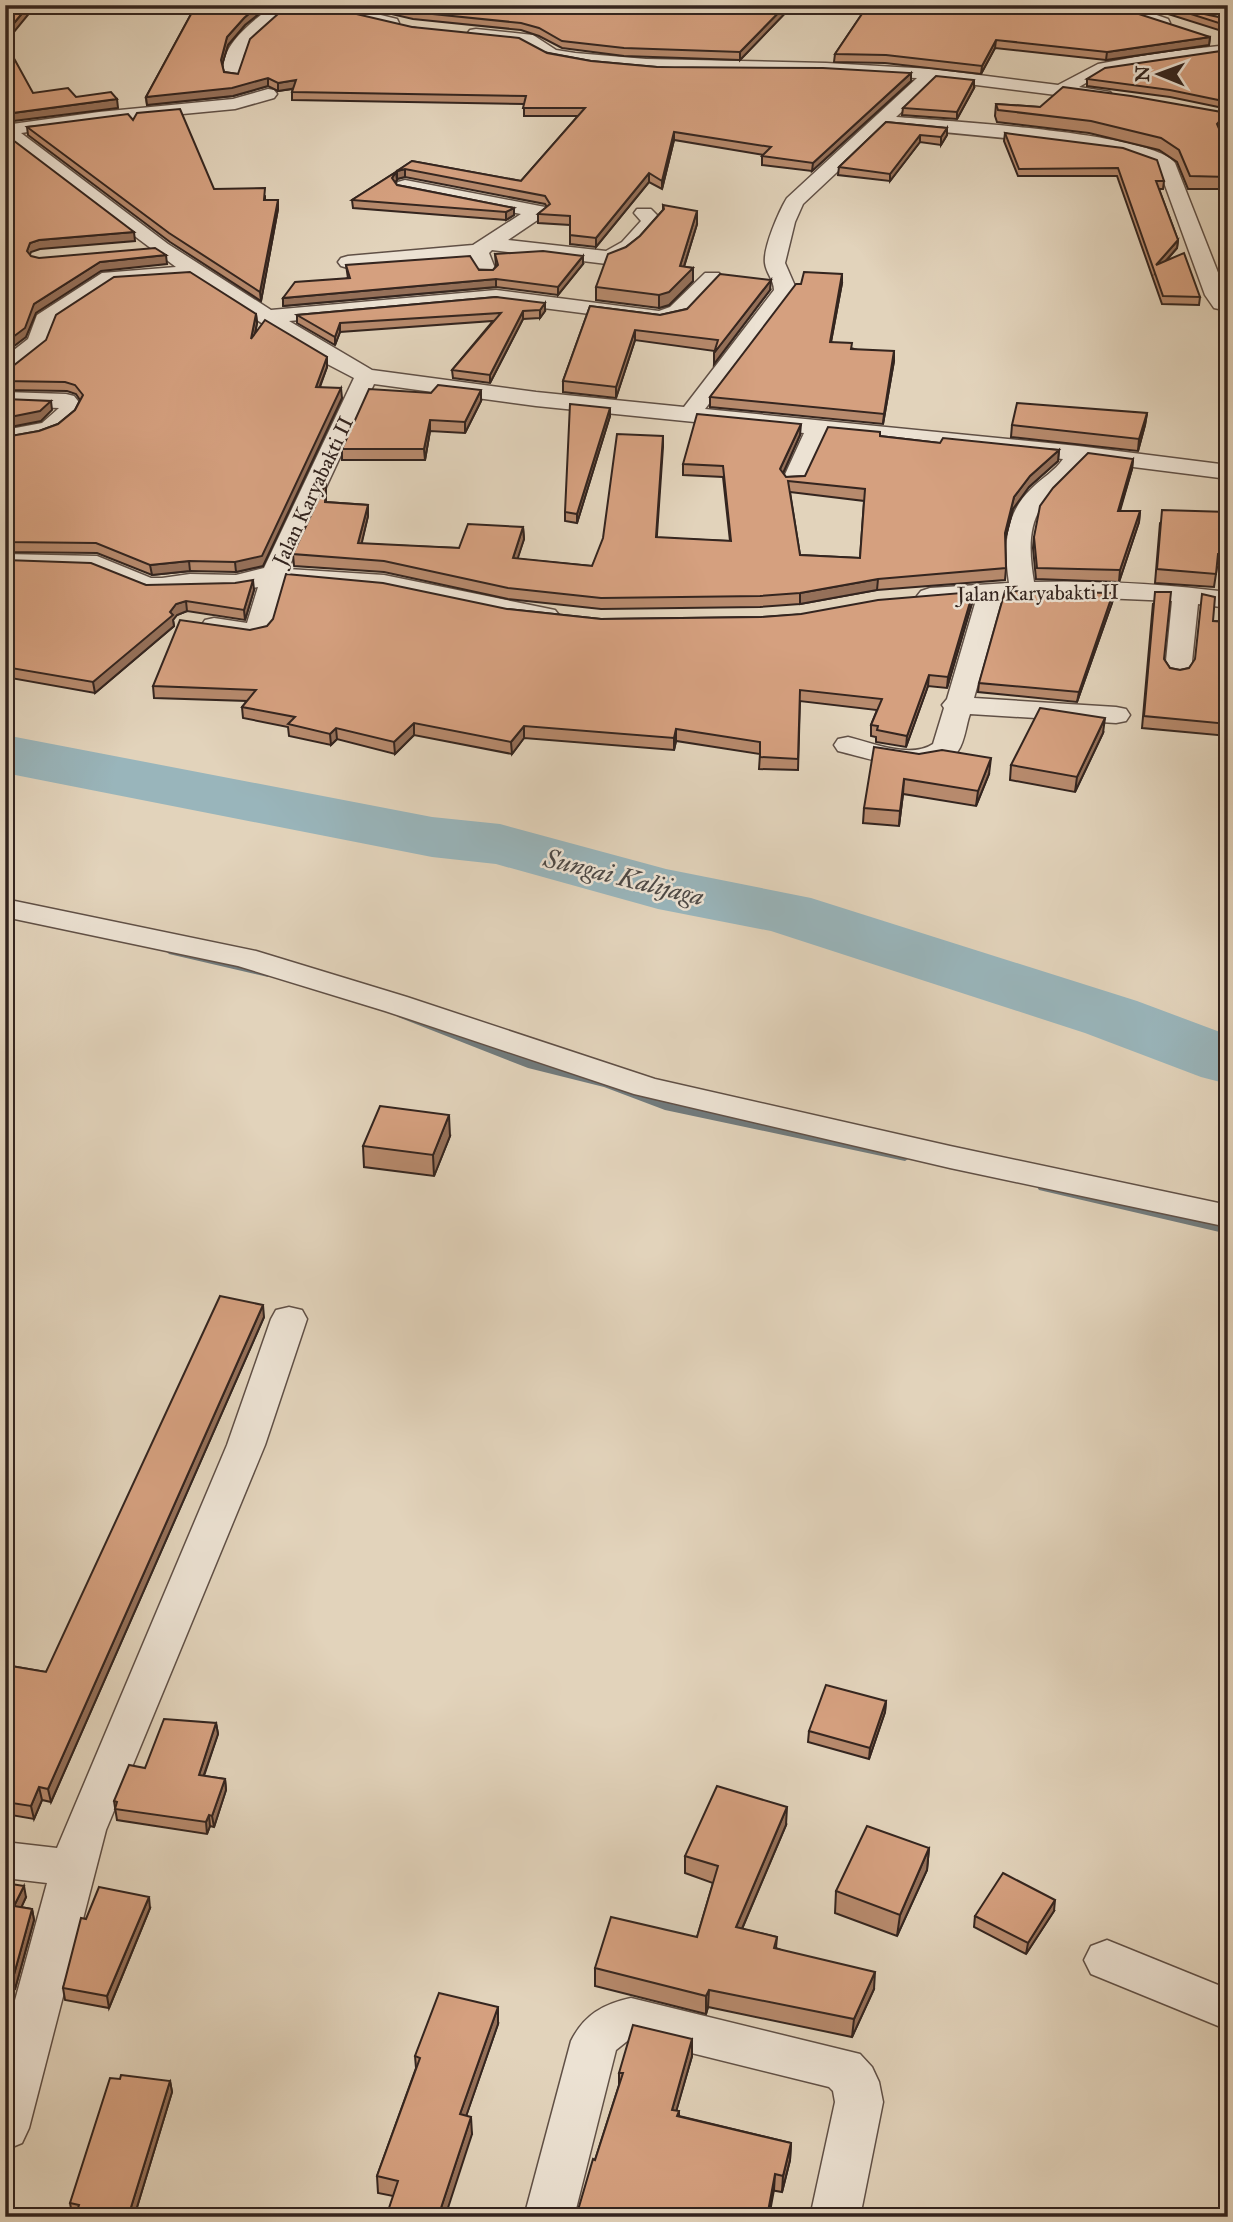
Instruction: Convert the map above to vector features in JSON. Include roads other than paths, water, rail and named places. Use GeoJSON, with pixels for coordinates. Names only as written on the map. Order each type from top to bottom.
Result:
{"type":"FeatureCollection","features":[{"type":"Feature","properties":{"kind":"street"},"geometry":{"type":"LineString","coordinates":[[233,75],[232,68],[245,38],[285,5]]}},
{"type":"Feature","properties":{"kind":"street"},"geometry":{"type":"LineString","coordinates":[[319,5],[413,27]]}},
{"type":"Feature","properties":{"kind":"street"},"geometry":{"type":"LineString","coordinates":[[1112,5],[1182,29]]}},
{"type":"Feature","properties":{"kind":"street"},"geometry":{"type":"LineString","coordinates":[[454,32],[533,40],[551,54],[587,59],[646,64],[826,68],[932,74],[1124,99]]}},
{"type":"Feature","properties":{"kind":"street"},"geometry":{"type":"LineString","coordinates":[[1204,35],[1228,42]]}},
{"type":"Feature","properties":{"kind":"street"},"geometry":{"type":"LineString","coordinates":[[1062,90],[1098,69],[1157,58],[1228,50]]}},
{"type":"Feature","properties":{"kind":"street"},"geometry":{"type":"LineString","coordinates":[[690,415],[731,359],[774,308],[784,291],[785,286],[775,264],[776,252],[794,202],[932,74]]}},
{"type":"Feature","properties":{"kind":"street"},"geometry":{"type":"LineString","coordinates":[[6,130],[99,117],[235,104],[268,94]]}},
{"type":"Feature","properties":{"kind":"street"},"geometry":{"type":"LineString","coordinates":[[881,121],[1066,139],[1138,151],[1160,158],[1166,163],[1215,295],[1221,304],[1228,306]]}},
{"type":"Feature","properties":{"kind":"street"},"geometry":{"type":"LineString","coordinates":[[6,130],[160,248],[366,376],[536,399],[1078,453],[1228,472]]}},
{"type":"Feature","properties":{"kind":"street"},"geometry":{"type":"LineString","coordinates":[[405,186],[538,211]]}},
{"type":"Feature","properties":{"kind":"street"},"geometry":{"type":"LineString","coordinates":[[484,248],[556,198]]}},
{"type":"Feature","properties":{"kind":"street"},"geometry":{"type":"LineString","coordinates":[[348,262],[484,248],[598,258],[618,256],[652,220],[644,214]]}},
{"type":"Feature","properties":{"kind":"street"},"geometry":{"type":"LineString","coordinates":[[134,250],[160,248]]}},
{"type":"Feature","properties":{"kind":"street"},"geometry":{"type":"LineString","coordinates":[[484,248],[496,296]]}},
{"type":"Feature","properties":{"kind":"street"},"geometry":{"type":"LineString","coordinates":[[6,368],[38,342],[45,320],[109,277],[198,271]]}},
{"type":"Feature","properties":{"kind":"street"},"geometry":{"type":"LineString","coordinates":[[268,317],[496,296],[660,317],[671,315],[685,307],[712,277]]}},
{"type":"Feature","properties":{"kind":"street","name":"Jalan Karyabakti II"},"geometry":{"type":"LineString","coordinates":[[366,376],[274,574],[384,583],[508,610],[575,618]]}},
{"type":"Feature","properties":{"kind":"street"},"geometry":{"type":"LineString","coordinates":[[5,399],[66,401],[71,406],[67,415],[54,428],[5,438]]}},
{"type":"Feature","properties":{"kind":"street"},"geometry":{"type":"LineString","coordinates":[[794,481],[817,428]]}},
{"type":"Feature","properties":{"kind":"street"},"geometry":{"type":"LineString","coordinates":[[1021,589],[1017,540],[1019,525],[1027,508],[1040,493],[1071,470],[1078,453]]}},
{"type":"Feature","properties":{"kind":"street"},"geometry":{"type":"LineString","coordinates":[[5,561],[97,564],[147,585],[162,586],[190,582],[236,583],[274,574]]}},
{"type":"Feature","properties":{"kind":"street"},"geometry":{"type":"LineString","coordinates":[[187,622],[251,631],[258,629],[274,574]]}},
{"type":"Feature","properties":{"kind":"street","name":"Jalan Karyabakti II"},"geometry":{"type":"LineString","coordinates":[[902,599],[1021,589],[1186,594],[1228,600]]}},
{"type":"Feature","properties":{"kind":"street"},"geometry":{"type":"LineString","coordinates":[[848,745],[889,754],[932,757],[946,748],[956,705],[992,590]]}},
{"type":"Feature","properties":{"kind":"street"},"geometry":{"type":"LineString","coordinates":[[1178,671],[1186,594]]}},
{"type":"Feature","properties":{"kind":"street"},"geometry":{"type":"LineString","coordinates":[[956,705],[1116,715]]}},
{"type":"Feature","properties":{"kind":"street"},"geometry":{"type":"LineString","coordinates":[[5,908],[245,958],[396,1004],[646,1087],[950,1157],[1228,1216]]}},
{"type":"Feature","properties":{"kind":"street"},"geometry":{"type":"LineString","coordinates":[[5,2128],[84,1830],[246,1445],[289,1319]]}},
{"type":"Feature","properties":{"kind":"street"},"geometry":{"type":"LineString","coordinates":[[5,1860],[73,1868]]}},
{"type":"Feature","properties":{"kind":"street"},"geometry":{"type":"LineString","coordinates":[[1107,1960],[1228,2010]]}},
{"type":"Feature","properties":{"kind":"street"},"geometry":{"type":"LineString","coordinates":[[549,2217],[595,2041],[605,2029],[631,2018],[843,2069],[855,2082],[859,2102],[835,2217]]}},
{"type":"Feature","properties":{"kind":"waterway","name":"Sungai Kalijaga"},"geometry":{"type":"LineString","coordinates":[[5,754],[432,837],[500,844],[658,888],[786,913],[1111,1017],[1228,1061]]}},
{"type":"Feature","properties":{"kind":"waterway"},"geometry":{"type":"LineString","coordinates":[[173,952],[268,974]]}},
{"type":"Feature","properties":{"kind":"waterway"},"geometry":{"type":"LineString","coordinates":[[402,1015],[532,1065],[608,1084],[669,1107],[905,1157]]}},
{"type":"Feature","properties":{"kind":"waterway"},"geometry":{"type":"LineString","coordinates":[[1043,1187],[1228,1230]]}}]}
